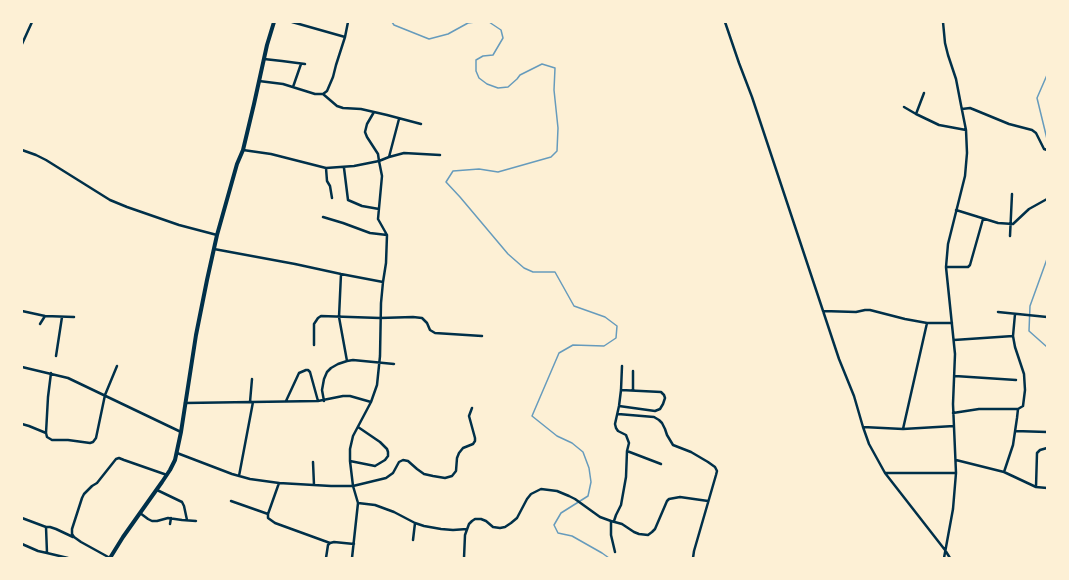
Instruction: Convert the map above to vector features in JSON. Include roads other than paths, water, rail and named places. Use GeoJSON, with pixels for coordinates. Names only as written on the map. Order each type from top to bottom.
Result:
{"type":"FeatureCollection","features":[{"type":"Feature","properties":{"kind":"main road"},"geometry":{"type":"LineString","coordinates":[[110,558],[167,475],[177,453],[196,334],[217,235],[242,150],[274,22]]}},
{"type":"Feature","properties":{"kind":"street"},"geometry":{"type":"LineString","coordinates":[[22,44],[32,22]]}},
{"type":"Feature","properties":{"kind":"street"},"geometry":{"type":"LineString","coordinates":[[292,22],[345,37]]}},
{"type":"Feature","properties":{"kind":"street"},"geometry":{"type":"LineString","coordinates":[[323,94],[327,91],[333,77],[348,22]]}},
{"type":"Feature","properties":{"kind":"street"},"geometry":{"type":"LineString","coordinates":[[725,22],[738,63],[752,97],[839,359],[854,396],[869,444],[885,473],[950,558]]}},
{"type":"Feature","properties":{"kind":"street"},"geometry":{"type":"LineString","coordinates":[[943,22],[945,43],[956,79],[966,130],[967,153],[965,176],[948,244],[946,267],[954,340],[955,376],[953,404],[956,473],[953,509],[944,558]]}},
{"type":"Feature","properties":{"kind":"street"},"geometry":{"type":"LineString","coordinates":[[264,59],[305,64]]}},
{"type":"Feature","properties":{"kind":"street"},"geometry":{"type":"LineString","coordinates":[[293,87],[301,64]]}},
{"type":"Feature","properties":{"kind":"street"},"geometry":{"type":"LineString","coordinates":[[259,81],[283,84],[315,94],[323,94],[337,106],[343,108],[361,109],[421,124]]}},
{"type":"Feature","properties":{"kind":"street"},"geometry":{"type":"LineString","coordinates":[[916,114],[924,94]]}},
{"type":"Feature","properties":{"kind":"street"},"geometry":{"type":"LineString","coordinates":[[904,107],[939,125],[966,130]]}},
{"type":"Feature","properties":{"kind":"street"},"geometry":{"type":"LineString","coordinates":[[962,109],[970,108],[1009,124],[1032,130],[1036,133],[1044,149],[1047,150]]}},
{"type":"Feature","properties":{"kind":"street"},"geometry":{"type":"LineString","coordinates":[[352,558],[358,503],[353,486],[350,449],[353,436],[371,402],[376,385],[379,362],[380,318],[386,263],[387,235],[378,219],[382,176],[378,154],[365,132],[367,124],[374,112]]}},
{"type":"Feature","properties":{"kind":"street"},"geometry":{"type":"LineString","coordinates":[[390,156],[399,118]]}},
{"type":"Feature","properties":{"kind":"street"},"geometry":{"type":"LineString","coordinates":[[22,150],[46,160],[110,200],[179,225],[217,235]]}},
{"type":"Feature","properties":{"kind":"street"},"geometry":{"type":"LineString","coordinates":[[242,150],[271,154],[326,168],[344,167],[379,161],[390,156],[404,153],[440,155]]}},
{"type":"Feature","properties":{"kind":"street"},"geometry":{"type":"LineString","coordinates":[[344,167],[348,200],[362,206],[379,209]]}},
{"type":"Feature","properties":{"kind":"street"},"geometry":{"type":"LineString","coordinates":[[326,168],[327,181],[330,186],[332,198]]}},
{"type":"Feature","properties":{"kind":"street"},"geometry":{"type":"LineString","coordinates":[[1010,236],[1012,194]]}},
{"type":"Feature","properties":{"kind":"street"},"geometry":{"type":"LineString","coordinates":[[956,210],[998,223],[1012,224],[1030,209],[1047,199]]}},
{"type":"Feature","properties":{"kind":"street"},"geometry":{"type":"LineString","coordinates":[[323,217],[370,233],[387,235]]}},
{"type":"Feature","properties":{"kind":"street"},"geometry":{"type":"LineString","coordinates":[[946,267],[968,267],[970,265],[983,219]]}},
{"type":"Feature","properties":{"kind":"street"},"geometry":{"type":"LineString","coordinates":[[214,249],[383,282]]}},
{"type":"Feature","properties":{"kind":"street"},"geometry":{"type":"LineString","coordinates":[[341,274],[339,317],[347,361]]}},
{"type":"Feature","properties":{"kind":"street"},"geometry":{"type":"LineString","coordinates":[[823,311],[856,312],[870,310],[926,323],[952,323]]}},
{"type":"Feature","properties":{"kind":"street"},"geometry":{"type":"LineString","coordinates":[[22,311],[45,316],[74,317]]}},
{"type":"Feature","properties":{"kind":"street"},"geometry":{"type":"LineString","coordinates":[[998,312],[1047,317]]}},
{"type":"Feature","properties":{"kind":"street"},"geometry":{"type":"LineString","coordinates":[[954,413],[979,409],[1018,409],[1023,406],[1025,390],[1024,374],[1013,336],[1015,314]]}},
{"type":"Feature","properties":{"kind":"street"},"geometry":{"type":"LineString","coordinates":[[40,324],[45,316]]}},
{"type":"Feature","properties":{"kind":"street"},"geometry":{"type":"LineString","coordinates":[[314,345],[314,324],[321,316],[422,318],[427,323],[430,330],[435,333],[482,336]]}},
{"type":"Feature","properties":{"kind":"street"},"geometry":{"type":"LineString","coordinates":[[56,356],[62,317]]}},
{"type":"Feature","properties":{"kind":"street"},"geometry":{"type":"LineString","coordinates":[[903,430],[926,323]]}},
{"type":"Feature","properties":{"kind":"street"},"geometry":{"type":"LineString","coordinates":[[954,340],[1013,336]]}},
{"type":"Feature","properties":{"kind":"street"},"geometry":{"type":"LineString","coordinates":[[324,401],[322,390],[324,379],[327,372],[338,364],[353,360],[394,364]]}},
{"type":"Feature","properties":{"kind":"street"},"geometry":{"type":"LineString","coordinates":[[22,366],[68,378],[181,432]]}},
{"type":"Feature","properties":{"kind":"street"},"geometry":{"type":"LineString","coordinates":[[22,424],[46,433],[52,440],[68,440],[87,443],[93,442],[98,431],[105,395],[116,366]]}},
{"type":"Feature","properties":{"kind":"street"},"geometry":{"type":"LineString","coordinates":[[615,552],[611,536],[612,521],[621,505],[626,477],[627,451],[629,443],[626,435],[618,431],[615,424],[618,414],[621,390],[622,366]]}},
{"type":"Feature","properties":{"kind":"street"},"geometry":{"type":"LineString","coordinates":[[286,401],[299,373],[306,370],[310,372],[318,401]]}},
{"type":"Feature","properties":{"kind":"street"},"geometry":{"type":"LineString","coordinates":[[633,371],[633,390]]}},
{"type":"Feature","properties":{"kind":"street"},"geometry":{"type":"LineString","coordinates":[[46,433],[51,373]]}},
{"type":"Feature","properties":{"kind":"street"},"geometry":{"type":"LineString","coordinates":[[955,376],[1016,380]]}},
{"type":"Feature","properties":{"kind":"street"},"geometry":{"type":"LineString","coordinates":[[239,476],[251,402],[252,379]]}},
{"type":"Feature","properties":{"kind":"street"},"geometry":{"type":"LineString","coordinates":[[619,406],[655,411],[660,409],[665,398],[661,392],[621,390]]}},
{"type":"Feature","properties":{"kind":"street"},"geometry":{"type":"LineString","coordinates":[[185,403],[324,401],[343,396],[350,396],[371,402]]}},
{"type":"Feature","properties":{"kind":"street"},"geometry":{"type":"LineString","coordinates":[[177,453],[239,476],[279,483],[314,486],[353,486],[386,478],[393,473],[399,462],[403,460],[408,461],[424,474],[445,478],[452,476],[456,471],[457,458],[463,448],[475,441],[469,416],[472,408]]}},
{"type":"Feature","properties":{"kind":"street"},"geometry":{"type":"LineString","coordinates":[[1004,472],[1013,445],[1018,418],[1018,409]]}},
{"type":"Feature","properties":{"kind":"street"},"geometry":{"type":"LineString","coordinates":[[618,414],[654,417],[662,423],[673,445],[691,452],[715,467],[717,471],[693,558]]}},
{"type":"Feature","properties":{"kind":"street"},"geometry":{"type":"LineString","coordinates":[[863,427],[903,430],[954,426]]}},
{"type":"Feature","properties":{"kind":"street"},"geometry":{"type":"LineString","coordinates":[[350,461],[375,466],[388,456],[387,449],[380,442],[358,427]]}},
{"type":"Feature","properties":{"kind":"street"},"geometry":{"type":"LineString","coordinates":[[1015,431],[1047,432]]}},
{"type":"Feature","properties":{"kind":"street"},"geometry":{"type":"LineString","coordinates":[[1036,487],[1037,453],[1040,450],[1047,448]]}},
{"type":"Feature","properties":{"kind":"street"},"geometry":{"type":"LineString","coordinates":[[627,451],[661,464]]}},
{"type":"Feature","properties":{"kind":"street"},"geometry":{"type":"LineString","coordinates":[[74,537],[72,534],[72,529],[84,494],[97,483],[116,459],[119,458],[167,475]]}},
{"type":"Feature","properties":{"kind":"street"},"geometry":{"type":"LineString","coordinates":[[956,460],[1004,472],[1036,487],[1047,488]]}},
{"type":"Feature","properties":{"kind":"street"},"geometry":{"type":"LineString","coordinates":[[313,462],[314,486]]}},
{"type":"Feature","properties":{"kind":"street"},"geometry":{"type":"LineString","coordinates":[[885,473],[956,473]]}},
{"type":"Feature","properties":{"kind":"street"},"geometry":{"type":"LineString","coordinates":[[279,483],[268,518],[275,523],[330,543],[340,542],[354,544]]}},
{"type":"Feature","properties":{"kind":"street"},"geometry":{"type":"LineString","coordinates":[[464,558],[465,535],[469,524],[475,519],[481,519],[493,527],[505,527],[517,518],[531,494],[541,489],[557,491],[575,499],[600,517],[622,524],[639,534],[648,535],[655,529],[669,499],[680,497],[708,501]]}},
{"type":"Feature","properties":{"kind":"street"},"geometry":{"type":"LineString","coordinates":[[156,490],[182,502],[187,520]]}},
{"type":"Feature","properties":{"kind":"street"},"geometry":{"type":"LineString","coordinates":[[231,501],[268,514]]}},
{"type":"Feature","properties":{"kind":"street"},"geometry":{"type":"LineString","coordinates":[[358,503],[375,505],[394,512],[415,523],[431,528],[453,530],[468,529]]}},
{"type":"Feature","properties":{"kind":"street"},"geometry":{"type":"LineString","coordinates":[[140,513],[148,519],[157,521],[165,518],[196,521]]}},
{"type":"Feature","properties":{"kind":"street"},"geometry":{"type":"LineString","coordinates":[[22,518],[56,529],[74,537],[110,558]]}},
{"type":"Feature","properties":{"kind":"street"},"geometry":{"type":"LineString","coordinates":[[170,524],[171,518]]}},
{"type":"Feature","properties":{"kind":"street"},"geometry":{"type":"LineString","coordinates":[[413,540],[415,523]]}},
{"type":"Feature","properties":{"kind":"street"},"geometry":{"type":"LineString","coordinates":[[46,527],[47,553]]}},
{"type":"Feature","properties":{"kind":"street"},"geometry":{"type":"LineString","coordinates":[[326,558],[328,545],[330,543]]}},
{"type":"Feature","properties":{"kind":"street"},"geometry":{"type":"LineString","coordinates":[[22,544],[38,551],[68,558]]}},
{"type":"Feature","properties":{"kind":"waterway"},"geometry":{"type":"LineString","coordinates":[[392,22],[394,25],[429,39],[448,34],[468,23],[475,22]]}},
{"type":"Feature","properties":{"kind":"waterway"},"geometry":{"type":"LineString","coordinates":[[489,22],[501,30],[503,38],[493,55],[483,56],[476,60],[476,71],[479,78],[487,84],[498,88],[508,87],[520,75],[542,64],[555,68],[554,90],[558,128],[557,151],[551,157],[498,172],[479,169],[453,171],[446,182],[508,254],[524,268],[533,272],[555,272],[574,306],[605,317],[617,326],[616,338],[604,346],[573,345],[559,353],[532,416],[557,436],[572,443],[583,452],[589,468],[591,482],[588,496],[561,513],[554,525],[558,533],[572,536],[609,558]]}},
{"type":"Feature","properties":{"kind":"waterway"},"geometry":{"type":"LineString","coordinates":[[1047,75],[1037,98],[1047,139]]}},
{"type":"Feature","properties":{"kind":"waterway"},"geometry":{"type":"LineString","coordinates":[[1047,259],[1030,306],[1029,331],[1047,347]]}}]}
